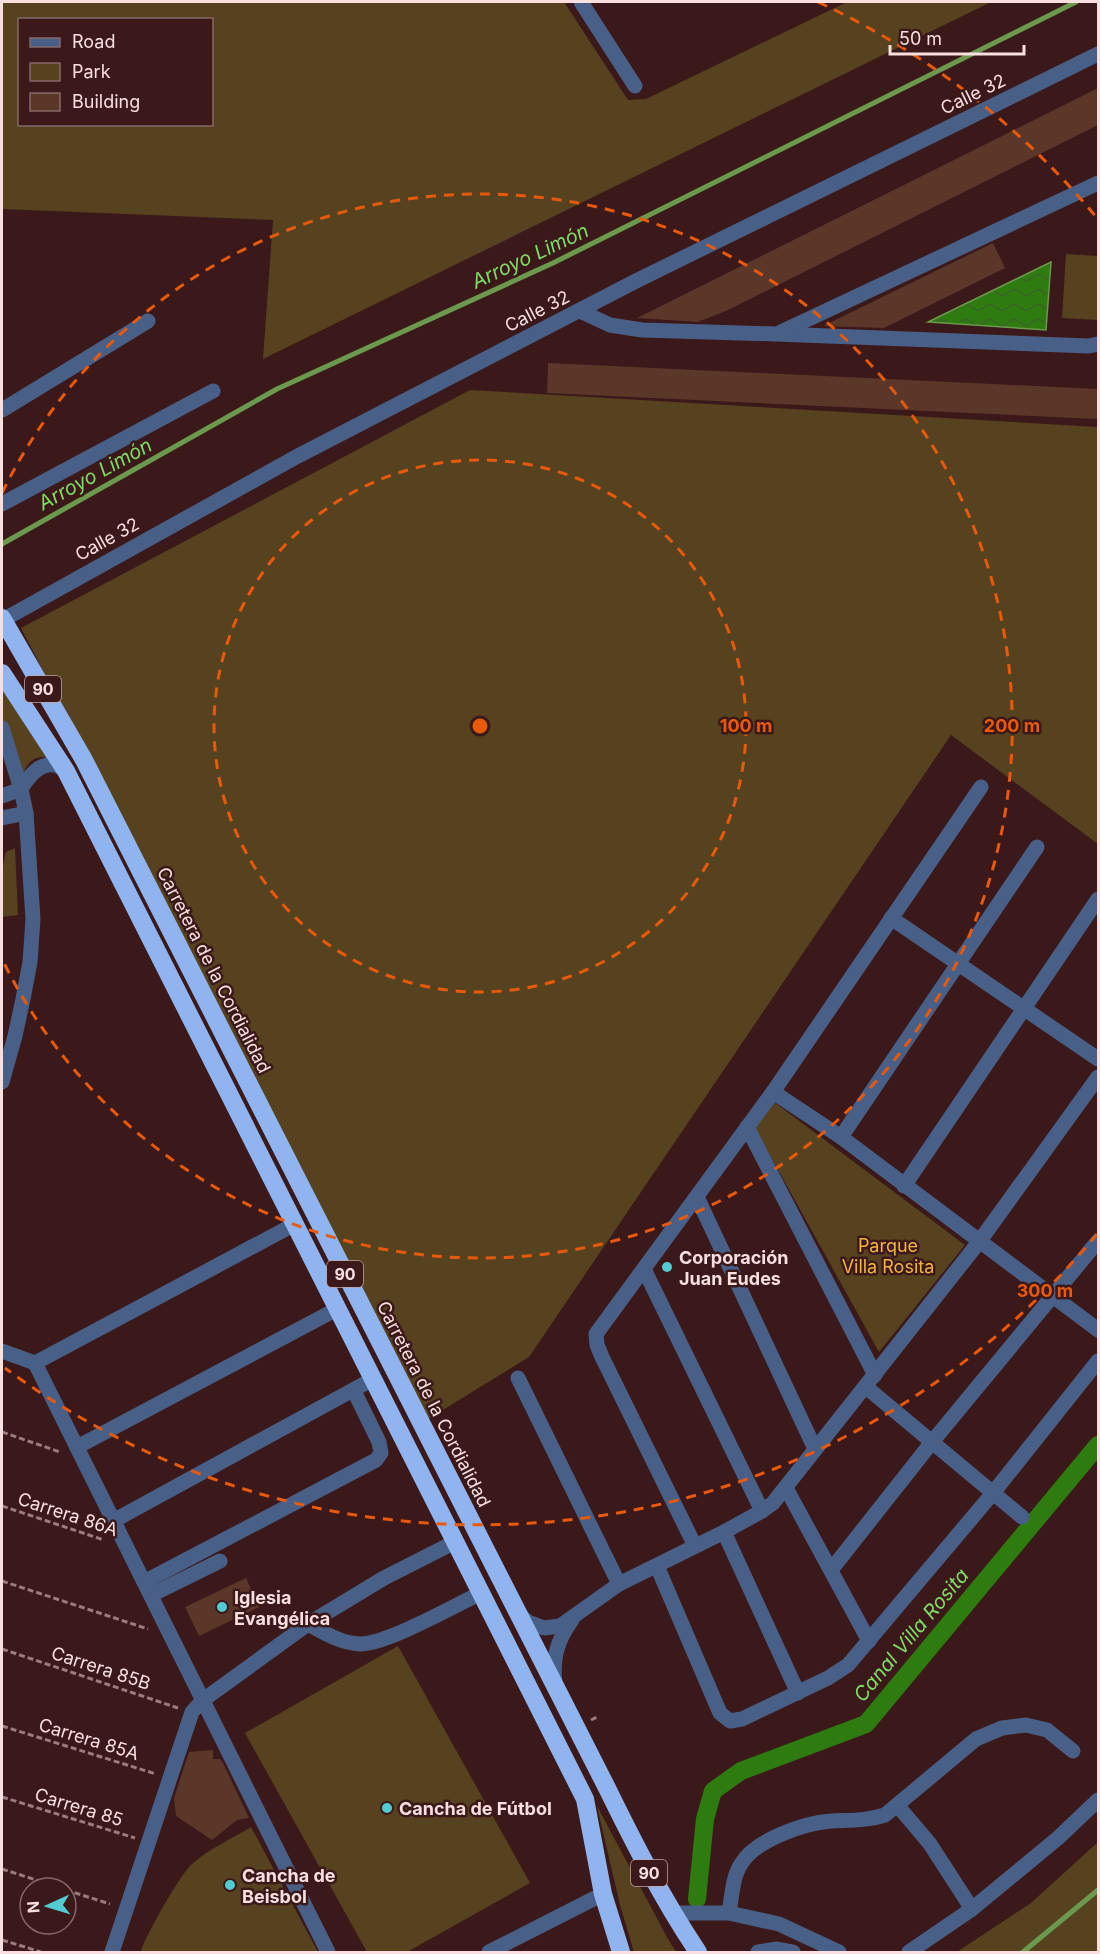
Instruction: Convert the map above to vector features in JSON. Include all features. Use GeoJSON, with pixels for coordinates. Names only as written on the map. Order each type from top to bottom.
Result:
{"type":"FeatureCollection","features":[{"type":"Feature","properties":{"kind":"highway","name":"Carretera de la Cordialidad"},"geometry":{"type":"LineString","coordinates":[[2,619],[84,760],[641,1859],[698,1953]]}},
{"type":"Feature","properties":{"kind":"highway","name":"90"},"geometry":{"type":"LineString","coordinates":[[2,673],[66,771],[585,1799],[603,1894],[621,1953]]}},
{"type":"Feature","properties":{"kind":"street"},"geometry":{"type":"LineString","coordinates":[[581,2],[635,86]]}},
{"type":"Feature","properties":{"kind":"street","name":"Calle 32"},"geometry":{"type":"LineString","coordinates":[[2,619],[296,457],[636,280],[1098,54]]}},
{"type":"Feature","properties":{"kind":"street"},"geometry":{"type":"LineString","coordinates":[[776,334],[1098,183]]}},
{"type":"Feature","properties":{"kind":"street"},"geometry":{"type":"LineString","coordinates":[[580,311],[610,325],[642,330],[1089,346],[1098,344]]}},
{"type":"Feature","properties":{"kind":"street"},"geometry":{"type":"LineString","coordinates":[[2,410],[148,321]]}},
{"type":"Feature","properties":{"kind":"street"},"geometry":{"type":"LineString","coordinates":[[2,504],[213,391]]}},
{"type":"Feature","properties":{"kind":"street"},"geometry":{"type":"LineString","coordinates":[[2,728],[26,813],[33,919],[30,962],[15,1036],[2,1082]]}},
{"type":"Feature","properties":{"kind":"street"},"geometry":{"type":"LineString","coordinates":[[2,795],[21,789],[29,775],[40,767],[54,765],[66,771]]}},
{"type":"Feature","properties":{"kind":"street"},"geometry":{"type":"LineString","coordinates":[[695,1546],[597,1345],[596,1334],[773,1092],[981,787]]}},
{"type":"Feature","properties":{"kind":"street"},"geometry":{"type":"LineString","coordinates":[[2,818],[26,813]]}},
{"type":"Feature","properties":{"kind":"street"},"geometry":{"type":"LineString","coordinates":[[841,1137],[1037,847]]}},
{"type":"Feature","properties":{"kind":"street"},"geometry":{"type":"LineString","coordinates":[[904,1186],[1098,899]]}},
{"type":"Feature","properties":{"kind":"street"},"geometry":{"type":"LineString","coordinates":[[891,918],[1098,1059]]}},
{"type":"Feature","properties":{"kind":"street"},"geometry":{"type":"LineString","coordinates":[[516,1612],[528,1622],[544,1628],[560,1626],[619,1584],[724,1532],[773,1503],[979,1242],[1098,1078]]}},
{"type":"Feature","properties":{"kind":"street"},"geometry":{"type":"LineString","coordinates":[[773,1092],[841,1137],[1098,1330]]}},
{"type":"Feature","properties":{"kind":"street"},"geometry":{"type":"LineString","coordinates":[[747,1127],[871,1381],[932,1442],[1022,1517]]}},
{"type":"Feature","properties":{"kind":"street"},"geometry":{"type":"LineString","coordinates":[[698,1197],[815,1449]]}},
{"type":"Feature","properties":{"kind":"street"},"geometry":{"type":"LineString","coordinates":[[35,1363],[295,1224]]}},
{"type":"Feature","properties":{"kind":"street"},"geometry":{"type":"LineString","coordinates":[[831,1570],[932,1442],[1098,1241]]}},
{"type":"Feature","properties":{"kind":"street"},"geometry":{"type":"LineString","coordinates":[[644,1269],[762,1511]]}},
{"type":"Feature","properties":{"kind":"street"},"geometry":{"type":"LineString","coordinates":[[79,1453],[338,1309]]}},
{"type":"Feature","properties":{"kind":"street"},"geometry":{"type":"LineString","coordinates":[[2,1351],[35,1363],[328,1953]]}},
{"type":"Feature","properties":{"kind":"street"},"geometry":{"type":"LineString","coordinates":[[657,1566],[720,1713],[730,1720],[742,1719],[798,1693],[848,1665],[993,1493],[1098,1361]]}},
{"type":"Feature","properties":{"kind":"street"},"geometry":{"type":"LineString","coordinates":[[518,1378],[619,1584]]}},
{"type":"Feature","properties":{"kind":"street"},"geometry":{"type":"LineString","coordinates":[[113,1521],[373,1379]]}},
{"type":"Feature","properties":{"kind":"street"},"geometry":{"type":"LineString","coordinates":[[147,1588],[375,1460],[381,1453],[379,1442],[354,1391]]}},
{"type":"Feature","properties":{"kind":"street"},"geometry":{"type":"LineString","coordinates":[[786,1488],[869,1641]]}},
{"type":"Feature","properties":{"kind":"street"},"geometry":{"type":"LineString","coordinates":[[724,1532],[798,1693]]}},
{"type":"Feature","properties":{"kind":"street"},"geometry":{"type":"LineString","coordinates":[[112,1953],[192,1712],[203,1700],[308,1623],[384,1578],[455,1542]]}},
{"type":"Feature","properties":{"kind":"street"},"geometry":{"type":"LineString","coordinates":[[147,1588],[220,1561]]}},
{"type":"Feature","properties":{"kind":"street"},"geometry":{"type":"LineString","coordinates":[[308,1623],[339,1640],[362,1644],[385,1639],[481,1593]]}},
{"type":"Feature","properties":{"kind":"street"},"geometry":{"type":"LineString","coordinates":[[555,1686],[553,1672],[556,1650],[565,1629],[574,1617]]}},
{"type":"Feature","properties":{"kind":"street"},"geometry":{"type":"LineString","coordinates":[[729,1913],[735,1878],[741,1863],[753,1850],[788,1832],[830,1821],[871,1820],[885,1815],[976,1739],[1002,1728],[1026,1725],[1047,1730],[1073,1751]]}},
{"type":"Feature","properties":{"kind":"street"},"geometry":{"type":"LineString","coordinates":[[909,1951],[972,1909],[1058,1838],[1098,1800]]}},
{"type":"Feature","properties":{"kind":"street"},"geometry":{"type":"LineString","coordinates":[[898,1806],[930,1844],[972,1909]]}},
{"type":"Feature","properties":{"kind":"street"},"geometry":{"type":"LineString","coordinates":[[489,1953],[603,1894]]}},
{"type":"Feature","properties":{"kind":"street"},"geometry":{"type":"LineString","coordinates":[[672,1913],[729,1913],[779,1924],[839,1953]]}},
{"type":"Feature","properties":{"kind":"street"},"geometry":{"type":"LineString","coordinates":[[758,1953],[777,1949],[793,1953]]}},
{"type":"Feature","properties":{"kind":"path"},"geometry":{"type":"LineString","coordinates":[[2,1432],[79,1453]]}},
{"type":"Feature","properties":{"kind":"path","name":"Carrera 86A"},"geometry":{"type":"LineString","coordinates":[[2,1506],[126,1547]]}},
{"type":"Feature","properties":{"kind":"path"},"geometry":{"type":"LineString","coordinates":[[2,1581],[170,1636]]}},
{"type":"Feature","properties":{"kind":"path","name":"Carrera 85B"},"geometry":{"type":"LineString","coordinates":[[2,1649],[192,1712]]}},
{"type":"Feature","properties":{"kind":"path","name":"Carrera 85A"},"geometry":{"type":"LineString","coordinates":[[2,1726],[169,1778]]}},
{"type":"Feature","properties":{"kind":"path","name":"Carrera 85"},"geometry":{"type":"LineString","coordinates":[[2,1797],[148,1842]]}},
{"type":"Feature","properties":{"kind":"path"},"geometry":{"type":"LineString","coordinates":[[2,1869],[24,1876]]}},
{"type":"Feature","properties":{"kind":"path"},"geometry":{"type":"LineString","coordinates":[[78,1894],[126,1909]]}},
{"type":"Feature","properties":{"kind":"path"},"geometry":{"type":"LineString","coordinates":[[2,1940],[41,1953]]}},
{"type":"Feature","properties":{"kind":"green space"},"geometry":{"type":"Polygon","coordinates":[[[2,2],[564,2],[628,100],[646,99],[847,2],[991,2],[263,359],[273,220],[2,209],[2,2]]]}},
{"type":"Feature","properties":{"kind":"green space"},"geometry":{"type":"Polygon","coordinates":[[[1066,254],[1098,256],[1098,320],[1062,318],[1066,254]]]}},
{"type":"Feature","properties":{"kind":"green space"},"geometry":{"type":"Polygon","coordinates":[[[470,390],[1098,427],[1098,844],[951,735],[529,1357],[428,1419],[21,628],[470,390]]]}},
{"type":"Feature","properties":{"kind":"green space"},"geometry":{"type":"Polygon","coordinates":[[[2,681],[52,762],[44,757],[35,759],[27,766],[22,779],[2,718],[2,681]]]}},
{"type":"Feature","properties":{"kind":"green space"},"geometry":{"type":"Polygon","coordinates":[[[15,848],[18,915],[2,917],[2,869],[6,852],[15,848]]]}},
{"type":"Feature","properties":{"kind":"green space","name":"Parque Villa Rosita"},"geometry":{"type":"Polygon","coordinates":[[[774,1102],[965,1245],[879,1352],[755,1128],[774,1102]]]}},
{"type":"Feature","properties":{"kind":"green space","name":"Cancha de Fútbol"},"geometry":{"type":"Polygon","coordinates":[[[398,1646],[530,1883],[407,1952],[367,1952],[245,1733],[398,1646]]]}},
{"type":"Feature","properties":{"kind":"green space"},"geometry":{"type":"Polygon","coordinates":[[[597,1806],[676,1952],[634,1952],[620,1905],[597,1806]]]}},
{"type":"Feature","properties":{"kind":"green space","name":"Cancha de Beisbol"},"geometry":{"type":"Polygon","coordinates":[[[251,1827],[318,1952],[141,1952],[172,1892],[192,1864],[220,1844],[251,1827]]]}},
{"type":"Feature","properties":{"kind":"green space"},"geometry":{"type":"Polygon","coordinates":[[[1098,1842],[1098,1952],[957,1952],[1031,1903],[1098,1842]]]}},
{"type":"Feature","properties":{"kind":"water"},"geometry":{"type":"Polygon","coordinates":[[[1051,262],[1046,330],[928,322],[1051,262]]]}},
{"type":"Feature","properties":{"kind":"building"},"geometry":{"type":"Polygon","coordinates":[[[1098,88],[1098,125],[728,310],[698,322],[637,318],[1098,88]]]}},
{"type":"Feature","properties":{"kind":"building"},"geometry":{"type":"Polygon","coordinates":[[[993,243],[1005,268],[884,328],[823,326],[993,243]]]}},
{"type":"Feature","properties":{"kind":"building"},"geometry":{"type":"Polygon","coordinates":[[[548,363],[1098,389],[1098,419],[547,393],[548,363]]]}},
{"type":"Feature","properties":{"kind":"building","name":"Iglesia Evangélica"},"geometry":{"type":"Polygon","coordinates":[[[246,1578],[259,1607],[199,1636],[185,1607],[246,1578]]]}},
{"type":"Feature","properties":{"kind":"building"},"geometry":{"type":"Polygon","coordinates":[[[213,1750],[213,1759],[220,1759],[223,1763],[249,1818],[237,1820],[212,1840],[176,1816],[174,1798],[189,1752],[213,1750]]]}},
{"type":"Feature","properties":{"kind":"waterway","name":"Arroyo Limón"},"geometry":{"type":"LineString","coordinates":[[2,544],[277,389],[553,263],[1076,2]]}},
{"type":"Feature","properties":{"kind":"waterway","name":"Canal Villa Rosita"},"geometry":{"type":"LineString","coordinates":[[697,1899],[705,1819],[713,1791],[741,1771],[866,1724],[1098,1445]]}},
{"type":"Feature","properties":{"kind":"waterway"},"geometry":{"type":"LineString","coordinates":[[1023,1952],[1098,1890]]}},
{"type":"Feature","properties":{"kind":"place","name":"Corporación Juan Eudes"},"geometry":{"type":"Point","coordinates":[667,1267]}},
{"type":"Feature","properties":{"kind":"place","name":"Iglesia Evangélica"},"geometry":{"type":"Point","coordinates":[222,1607]}},
{"type":"Feature","properties":{"kind":"place","name":"Cancha de Fútbol"},"geometry":{"type":"Point","coordinates":[387,1808]}},
{"type":"Feature","properties":{"kind":"place","name":"Cancha de Beisbol"},"geometry":{"type":"Point","coordinates":[230,1885]}}]}
